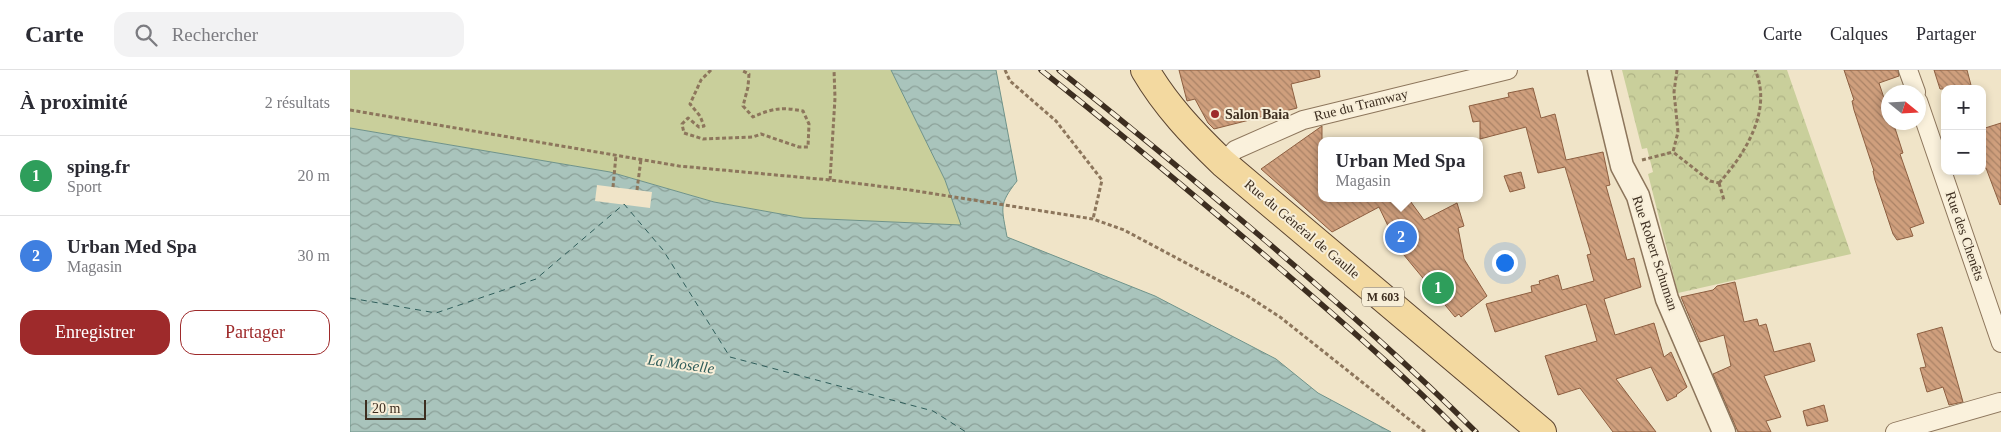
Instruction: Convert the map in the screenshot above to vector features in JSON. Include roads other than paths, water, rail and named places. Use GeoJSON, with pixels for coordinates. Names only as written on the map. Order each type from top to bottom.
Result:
{"type":"FeatureCollection","features":[{"type":"Feature","properties":{"kind":"main road","name":"Rue du Général de Gaulle"},"geometry":{"type":"LineString","coordinates":[[1145,70],[1156,89],[1189,130],[1223,162],[1542,432]]}},
{"type":"Feature","properties":{"kind":"street","name":"Rue du Tramway"},"geometry":{"type":"LineString","coordinates":[[1223,162],[1235,150],[1303,120],[1508,70]]}},
{"type":"Feature","properties":{"kind":"street","name":"Rue Robert Schuman"},"geometry":{"type":"LineString","coordinates":[[1599,70],[1622,166],[1638,196],[1667,299],[1724,432]]}},
{"type":"Feature","properties":{"kind":"street"},"geometry":{"type":"LineString","coordinates":[[1908,70],[1913,85]]}},
{"type":"Feature","properties":{"kind":"street","name":"Rue des Chenêts"},"geometry":{"type":"LineString","coordinates":[[1926,124],[2001,343]]}},
{"type":"Feature","properties":{"kind":"street"},"geometry":{"type":"LineString","coordinates":[[1895,432],[2001,401]]}},
{"type":"Feature","properties":{"kind":"water","name":"La Moselle"},"geometry":{"type":"Polygon","coordinates":[[[891,70],[996,70],[1017,181],[1007,196],[1003,207],[1007,237],[1155,296],[1276,359],[1318,393],[1391,432],[350,432],[350,128],[610,172],[714,202],[803,218],[961,225],[945,180],[891,70]]]}},
{"type":"Feature","properties":{"kind":"railway"},"geometry":{"type":"LineString","coordinates":[[1041,70],[1156,163],[1318,301],[1390,365],[1460,432]]}},
{"type":"Feature","properties":{"kind":"railway"},"geometry":{"type":"LineString","coordinates":[[1059,70],[1293,264],[1399,358],[1476,432]]}},
{"type":"Feature","properties":{"kind":"place","name":"Salon Baia"},"geometry":{"type":"Point","coordinates":[1215,114]}},
{"type":"Feature","properties":{"kind":"place","name":"Urban Med Spa"},"geometry":{"type":"Point","coordinates":[1401,237]}},
{"type":"Feature","properties":{"kind":"place","name":"sping.fr"},"geometry":{"type":"Point","coordinates":[1438,288]}}]}
